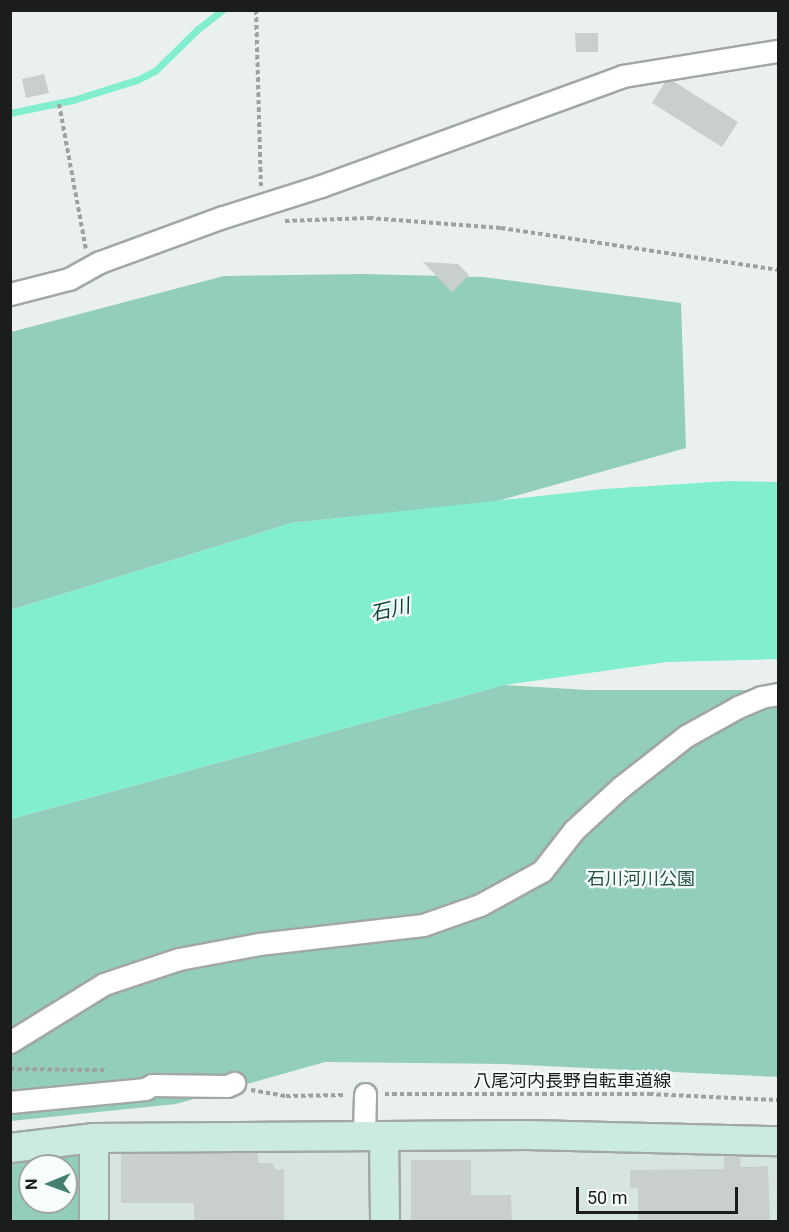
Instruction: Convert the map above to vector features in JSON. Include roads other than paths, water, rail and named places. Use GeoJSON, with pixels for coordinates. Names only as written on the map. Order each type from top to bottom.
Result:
{"type":"FeatureCollection","features":[{"type":"Feature","properties":{"kind":"street"},"geometry":{"type":"LineString","coordinates":[[10,294],[69,279],[100,262],[262,204],[321,186],[623,76],[758,52],[778,51]]}},
{"type":"Feature","properties":{"kind":"street"},"geometry":{"type":"LineString","coordinates":[[10,1042],[104,984],[179,959],[259,944],[423,925],[480,905],[542,871],[582,822],[621,787],[686,736],[738,707],[778,694]]}},
{"type":"Feature","properties":{"kind":"street"},"geometry":{"type":"LineString","coordinates":[[10,1102],[145,1089],[152,1085],[228,1086],[234,1083]]}},
{"type":"Feature","properties":{"kind":"street"},"geometry":{"type":"LineString","coordinates":[[365,1094],[374,1136],[385,1221]]}},
{"type":"Feature","properties":{"kind":"street"},"geometry":{"type":"LineString","coordinates":[[10,1148],[94,1138],[699,1137],[778,1141]]}},
{"type":"Feature","properties":{"kind":"street"},"geometry":{"type":"LineString","coordinates":[[94,1138],[94,1221]]}},
{"type":"Feature","properties":{"kind":"water","name":"石川"},"geometry":{"type":"Polygon","coordinates":[[[728,481],[778,482],[778,659],[667,662],[504,685],[11,819],[11,610],[292,523],[604,489],[728,481]]]}},
{"type":"Feature","properties":{"kind":"waterway"},"geometry":{"type":"LineString","coordinates":[[10,113],[73,100],[137,80],[155,71],[198,29],[222,10]]}},
{"type":"Feature","properties":{"kind":"park label","name":"石川河川公園"},"geometry":{"type":"Point","coordinates":[641,879]}}]}
